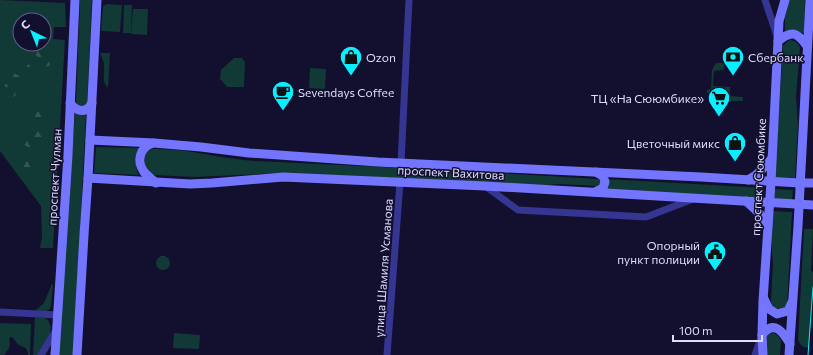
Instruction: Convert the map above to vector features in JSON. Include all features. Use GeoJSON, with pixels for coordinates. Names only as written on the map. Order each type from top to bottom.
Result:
{"type":"FeatureCollection","features":[{"type":"Feature","properties":{"kind":"main road","name":"проспект Чулман"},"geometry":{"type":"LineString","coordinates":[[55,355],[68,155],[75,0]]}},
{"type":"Feature","properties":{"kind":"main road"},"geometry":{"type":"LineString","coordinates":[[77,355],[97,0]]}},
{"type":"Feature","properties":{"kind":"main road","name":"проспект Сююмбике"},"geometry":{"type":"LineString","coordinates":[[763,355],[762,336],[779,21],[784,0]]}},
{"type":"Feature","properties":{"kind":"main road"},"geometry":{"type":"LineString","coordinates":[[789,355],[806,93],[810,0]]}},
{"type":"Feature","properties":{"kind":"main road"},"geometry":{"type":"LineString","coordinates":[[778,39],[788,34],[794,34],[801,38],[807,46]]}},
{"type":"Feature","properties":{"kind":"main road"},"geometry":{"type":"LineString","coordinates":[[70,102],[74,108],[83,110],[89,108],[92,103]]}},
{"type":"Feature","properties":{"kind":"main road","name":"проспект Вахитова"},"geometry":{"type":"LineString","coordinates":[[90,140],[154,143],[249,153],[401,163],[701,177],[771,182],[813,182]]}},
{"type":"Feature","properties":{"kind":"main road"},"geometry":{"type":"LineString","coordinates":[[154,143],[150,144],[143,150],[140,164],[144,173],[156,183]]}},
{"type":"Feature","properties":{"kind":"main road"},"geometry":{"type":"LineString","coordinates":[[747,180],[761,171],[772,158]]}},
{"type":"Feature","properties":{"kind":"main road"},"geometry":{"type":"LineString","coordinates":[[802,159],[804,171],[808,179],[813,182]]}},
{"type":"Feature","properties":{"kind":"main road"},"geometry":{"type":"LineString","coordinates":[[595,192],[603,188],[605,182],[603,176],[596,172]]}},
{"type":"Feature","properties":{"kind":"main road","name":"проспект Вахитова"},"geometry":{"type":"LineString","coordinates":[[88,178],[156,183],[198,184],[283,177],[485,186],[812,205]]}},
{"type":"Feature","properties":{"kind":"main road"},"geometry":{"type":"LineString","coordinates":[[746,201],[768,224]]}},
{"type":"Feature","properties":{"kind":"main road"},"geometry":{"type":"LineString","coordinates":[[798,226],[802,214],[812,205]]}},
{"type":"Feature","properties":{"kind":"main road"},"geometry":{"type":"LineString","coordinates":[[764,298],[769,309],[777,314],[788,312],[793,299]]}},
{"type":"Feature","properties":{"kind":"main road"},"geometry":{"type":"LineString","coordinates":[[762,336],[766,330],[775,328],[784,334],[790,344]]}},
{"type":"Feature","properties":{"kind":"street"},"geometry":{"type":"LineString","coordinates":[[401,163],[409,0]]}},
{"type":"Feature","properties":{"kind":"street"},"geometry":{"type":"LineString","coordinates":[[765,0],[778,39]]}},
{"type":"Feature","properties":{"kind":"street","name":"улица Шамиля Усманова"},"geometry":{"type":"LineString","coordinates":[[387,355],[400,182]]}},
{"type":"Feature","properties":{"kind":"street"},"geometry":{"type":"LineString","coordinates":[[485,186],[518,210],[646,218],[695,198]]}},
{"type":"Feature","properties":{"kind":"street"},"geometry":{"type":"LineString","coordinates":[[0,312],[57,315]]}},
{"type":"Feature","properties":{"kind":"street"},"geometry":{"type":"LineString","coordinates":[[41,355],[56,330]]}},
{"type":"Feature","properties":{"kind":"street"},"geometry":{"type":"LineString","coordinates":[[755,355],[762,336]]}},
{"type":"Feature","properties":{"kind":"green space"},"geometry":{"type":"Polygon","coordinates":[[[0,0],[65,3],[66,27],[54,27],[53,39],[65,40],[53,248],[40,248],[42,237],[41,206],[0,151],[0,0]]]}},
{"type":"Feature","properties":{"kind":"green space"},"geometry":{"type":"Polygon","coordinates":[[[80,0],[92,0],[87,104],[83,106],[78,106],[76,102],[80,0]]]}},
{"type":"Feature","properties":{"kind":"green space"},"geometry":{"type":"Polygon","coordinates":[[[789,0],[805,0],[804,32],[802,33],[785,32],[785,17],[789,0]]]}},
{"type":"Feature","properties":{"kind":"green space"},"geometry":{"type":"Polygon","coordinates":[[[107,4],[122,5],[120,32],[101,31],[103,6],[107,4]]]}},
{"type":"Feature","properties":{"kind":"green space"},"geometry":{"type":"Polygon","coordinates":[[[124,5],[132,5],[131,33],[123,33],[124,5]]]}},
{"type":"Feature","properties":{"kind":"green space"},"geometry":{"type":"Polygon","coordinates":[[[133,9],[148,9],[147,35],[131,34],[133,9]]]}},
{"type":"Feature","properties":{"kind":"green space"},"geometry":{"type":"Polygon","coordinates":[[[791,40],[796,42],[800,47],[796,97],[798,124],[795,178],[775,177],[783,46],[791,40]]]}},
{"type":"Feature","properties":{"kind":"green space"},"geometry":{"type":"Polygon","coordinates":[[[36,52],[39,52],[45,55],[50,66],[47,66],[44,71],[40,70],[37,72],[35,70],[32,75],[35,78],[26,80],[25,76],[27,74],[24,74],[25,69],[29,69],[26,66],[29,62],[31,64],[32,62],[30,58],[32,56],[36,58],[38,56],[33,55],[36,52]]]}},
{"type":"Feature","properties":{"kind":"green space"},"geometry":{"type":"Polygon","coordinates":[[[100,53],[110,53],[108,88],[104,80],[104,64],[100,53]]]}},
{"type":"Feature","properties":{"kind":"green space"},"geometry":{"type":"Polygon","coordinates":[[[234,58],[242,58],[245,62],[244,87],[227,87],[220,79],[221,70],[234,58]]]}},
{"type":"Feature","properties":{"kind":"green space"},"geometry":{"type":"Polygon","coordinates":[[[716,63],[724,64],[724,69],[714,71],[713,86],[730,87],[730,96],[743,97],[743,101],[730,101],[730,98],[725,96],[707,93],[707,90],[711,89],[712,70],[716,63]]]}},
{"type":"Feature","properties":{"kind":"green space"},"geometry":{"type":"Polygon","coordinates":[[[310,68],[326,69],[325,89],[309,88],[310,68]]]}},
{"type":"Feature","properties":{"kind":"green space"},"geometry":{"type":"Polygon","coordinates":[[[14,73],[23,78],[19,84],[22,89],[18,89],[15,92],[16,95],[13,97],[12,102],[7,103],[4,98],[9,94],[5,89],[5,84],[11,85],[6,81],[5,74],[14,73]]]}},
{"type":"Feature","properties":{"kind":"green space"},"geometry":{"type":"Polygon","coordinates":[[[35,106],[38,110],[44,109],[48,115],[52,113],[51,121],[45,121],[47,124],[38,124],[37,122],[40,121],[40,119],[38,118],[34,120],[30,117],[32,114],[26,113],[25,109],[28,108],[30,111],[35,112],[32,109],[35,106]]]}},
{"type":"Feature","properties":{"kind":"green space"},"geometry":{"type":"Polygon","coordinates":[[[75,112],[86,113],[74,355],[59,355],[65,251],[75,112]]]}},
{"type":"Feature","properties":{"kind":"green space"},"geometry":{"type":"Polygon","coordinates":[[[30,130],[41,134],[44,138],[43,145],[33,149],[23,144],[23,136],[30,130]]]}},
{"type":"Feature","properties":{"kind":"green space"},"geometry":{"type":"Polygon","coordinates":[[[96,147],[141,148],[137,155],[136,162],[136,168],[139,175],[94,173],[96,147]]]}},
{"type":"Feature","properties":{"kind":"green space"},"geometry":{"type":"Polygon","coordinates":[[[148,150],[178,150],[255,161],[598,179],[600,181],[600,185],[559,184],[537,186],[282,173],[195,177],[154,175],[148,171],[144,161],[148,150]]]}},
{"type":"Feature","properties":{"kind":"green space"},"geometry":{"type":"Polygon","coordinates":[[[25,153],[31,156],[34,162],[31,167],[26,169],[19,167],[19,160],[22,154],[25,153]]]}},
{"type":"Feature","properties":{"kind":"green space"},"geometry":{"type":"Polygon","coordinates":[[[606,179],[764,188],[763,199],[606,190],[609,185],[606,179]]]}},
{"type":"Feature","properties":{"kind":"green space"},"geometry":{"type":"Polygon","coordinates":[[[774,189],[793,190],[792,201],[773,200],[774,189]]]}},
{"type":"Feature","properties":{"kind":"green space"},"geometry":{"type":"Polygon","coordinates":[[[773,211],[792,212],[787,307],[781,310],[773,307],[771,302],[773,264],[771,237],[773,211]]]}},
{"type":"Feature","properties":{"kind":"green space"},"geometry":{"type":"Polygon","coordinates":[[[804,229],[813,229],[811,271],[813,272],[813,286],[809,348],[802,346],[798,340],[804,229]]]}},
{"type":"Feature","properties":{"kind":"green space"},"geometry":{"type":"Polygon","coordinates":[[[160,256],[166,256],[170,260],[170,266],[166,270],[160,270],[156,266],[156,260],[160,256]]]}},
{"type":"Feature","properties":{"kind":"green space"},"geometry":{"type":"Polygon","coordinates":[[[52,284],[51,306],[49,310],[36,312],[36,310],[44,303],[52,284]]]}},
{"type":"Feature","properties":{"kind":"green space"},"geometry":{"type":"Polygon","coordinates":[[[35,317],[45,318],[48,320],[51,327],[50,334],[38,355],[33,355],[35,317]]]}},
{"type":"Feature","properties":{"kind":"green space"},"geometry":{"type":"Polygon","coordinates":[[[0,323],[31,324],[30,355],[28,355],[25,348],[18,344],[12,337],[9,338],[10,346],[4,355],[0,355],[0,323]]]}},
{"type":"Feature","properties":{"kind":"green space"},"geometry":{"type":"Polygon","coordinates":[[[174,333],[200,335],[199,349],[173,348],[174,333]]]}},
{"type":"Feature","properties":{"kind":"green space"},"geometry":{"type":"Polygon","coordinates":[[[769,334],[776,334],[781,340],[780,355],[766,355],[765,339],[769,334]]]}},
{"type":"Feature","properties":{"kind":"tram line"},"geometry":{"type":"LineString","coordinates":[[808,355],[813,287]]}},
{"type":"Feature","properties":{"kind":"place","name":"Ozon"},"geometry":{"type":"Point","coordinates":[351,76]}},
{"type":"Feature","properties":{"kind":"place","name":"Сбербанк"},"geometry":{"type":"Point","coordinates":[733,76]}},
{"type":"Feature","properties":{"kind":"place","name":"Sevendays Coffee"},"geometry":{"type":"Point","coordinates":[283,112]}},
{"type":"Feature","properties":{"kind":"place","name":"ТЦ «На Сююмбике»"},"geometry":{"type":"Point","coordinates":[719,118]}},
{"type":"Feature","properties":{"kind":"place","name":"Цветочный микс"},"geometry":{"type":"Point","coordinates":[735,162]}},
{"type":"Feature","properties":{"kind":"place","name":"Опорный пункт полиции"},"geometry":{"type":"Point","coordinates":[715,272]}}]}
